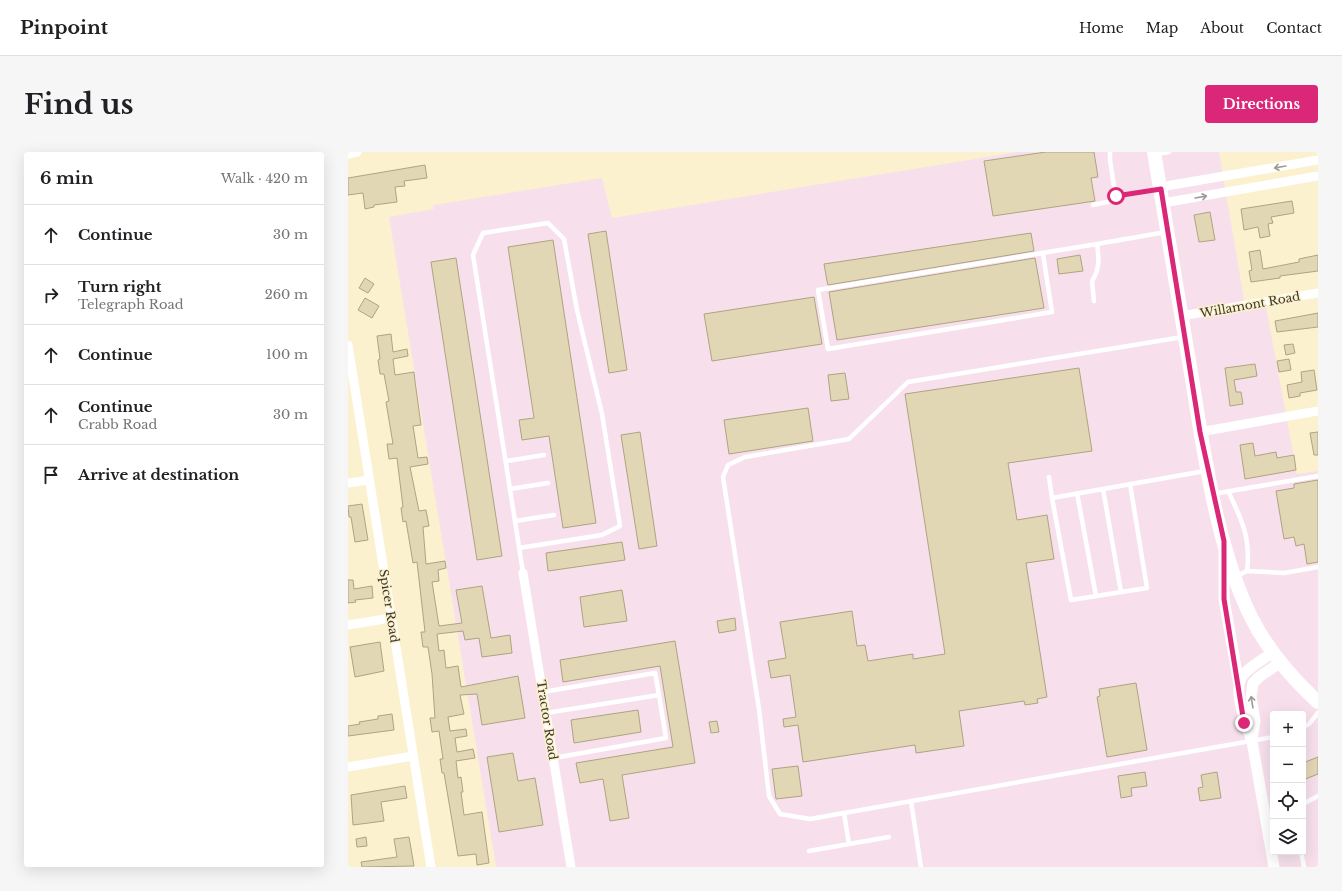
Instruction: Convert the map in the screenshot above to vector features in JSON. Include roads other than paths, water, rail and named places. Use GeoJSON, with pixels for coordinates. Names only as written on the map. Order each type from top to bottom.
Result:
{"type":"FeatureCollection","features":[{"type":"Feature","properties":{"kind":"main road"},"geometry":{"type":"LineString","coordinates":[[1159,153],[1160,188],[1200,432],[1224,541],[1241,574],[1258,630],[1277,657],[1318,702]]}},
{"type":"Feature","properties":{"kind":"street"},"geometry":{"type":"LineString","coordinates":[[348,154],[357,152]]}},
{"type":"Feature","properties":{"kind":"street"},"geometry":{"type":"LineString","coordinates":[[1160,188],[1318,160]]}},
{"type":"Feature","properties":{"kind":"street"},"geometry":{"type":"LineString","coordinates":[[1163,204],[1318,176]]}},
{"type":"Feature","properties":{"kind":"street","name":"Willamont Road"},"geometry":{"type":"LineString","coordinates":[[1181,316],[1318,293]]}},
{"type":"Feature","properties":{"kind":"street","name":"Spicer Road"},"geometry":{"type":"LineString","coordinates":[[348,345],[431,867]]}},
{"type":"Feature","properties":{"kind":"street"},"geometry":{"type":"LineString","coordinates":[[1200,432],[1318,411]]}},
{"type":"Feature","properties":{"kind":"street"},"geometry":{"type":"LineString","coordinates":[[348,483],[369,480]]}},
{"type":"Feature","properties":{"kind":"street"},"geometry":{"type":"LineString","coordinates":[[1224,541],[1224,599],[1244,723],[1252,741],[1270,819]]}},
{"type":"Feature","properties":{"kind":"street","name":"Tractor Road"},"geometry":{"type":"LineString","coordinates":[[523,573],[571,867]]}},
{"type":"Feature","properties":{"kind":"street"},"geometry":{"type":"LineString","coordinates":[[348,625],[391,618]]}},
{"type":"Feature","properties":{"kind":"street"},"geometry":{"type":"LineString","coordinates":[[1239,686],[1243,675],[1277,657]]}},
{"type":"Feature","properties":{"kind":"street"},"geometry":{"type":"LineString","coordinates":[[1252,741],[1255,722],[1251,697],[1253,683],[1277,657]]}},
{"type":"Feature","properties":{"kind":"street"},"geometry":{"type":"LineString","coordinates":[[348,767],[413,756]]}},
{"type":"Feature","properties":{"kind":"street"},"geometry":{"type":"LineString","coordinates":[[1273,855],[1274,867]]}},
{"type":"Feature","properties":{"kind":"lane"},"geometry":{"type":"LineString","coordinates":[[1093,206],[1116,200],[1110,152]]}},
{"type":"Feature","properties":{"kind":"lane"},"geometry":{"type":"LineString","coordinates":[[1116,196],[1160,188]]}},
{"type":"Feature","properties":{"kind":"lane"},"geometry":{"type":"LineString","coordinates":[[520,548],[602,535],[620,526],[602,414],[577,310],[564,239],[548,223],[483,234],[473,256],[523,573]]}},
{"type":"Feature","properties":{"kind":"lane"},"geometry":{"type":"LineString","coordinates":[[1044,254],[1052,312],[828,349],[818,290],[1044,254],[1168,232]]}},
{"type":"Feature","properties":{"kind":"lane"},"geometry":{"type":"LineString","coordinates":[[1094,301],[1092,281],[1098,272],[1099,256],[1097,244]]}},
{"type":"Feature","properties":{"kind":"lane"},"geometry":{"type":"LineString","coordinates":[[1185,337],[908,382],[849,439],[745,457],[728,465],[723,477],[759,709],[769,796],[780,814],[810,818],[1270,738]]}},
{"type":"Feature","properties":{"kind":"lane"},"geometry":{"type":"LineString","coordinates":[[506,461],[544,455]]}},
{"type":"Feature","properties":{"kind":"lane"},"geometry":{"type":"LineString","coordinates":[[1052,498],[1208,471]]}},
{"type":"Feature","properties":{"kind":"lane"},"geometry":{"type":"LineString","coordinates":[[1213,494],[1318,476]]}},
{"type":"Feature","properties":{"kind":"lane"},"geometry":{"type":"LineString","coordinates":[[1049,477],[1071,600],[1148,588],[1130,484]]}},
{"type":"Feature","properties":{"kind":"lane"},"geometry":{"type":"LineString","coordinates":[[510,489],[548,483]]}},
{"type":"Feature","properties":{"kind":"lane"},"geometry":{"type":"LineString","coordinates":[[1103,489],[1121,592]]}},
{"type":"Feature","properties":{"kind":"lane"},"geometry":{"type":"LineString","coordinates":[[1228,491],[1242,521],[1249,552],[1241,574],[1284,573],[1318,567]]}},
{"type":"Feature","properties":{"kind":"lane"},"geometry":{"type":"LineString","coordinates":[[1077,493],[1096,596]]}},
{"type":"Feature","properties":{"kind":"lane"},"geometry":{"type":"LineString","coordinates":[[515,521],[554,514]]}},
{"type":"Feature","properties":{"kind":"lane"},"geometry":{"type":"LineString","coordinates":[[543,692],[655,673],[659,694],[666,738],[554,758]]}},
{"type":"Feature","properties":{"kind":"lane"},"geometry":{"type":"LineString","coordinates":[[546,713],[659,694]]}},
{"type":"Feature","properties":{"kind":"lane"},"geometry":{"type":"LineString","coordinates":[[1306,726],[1318,713]]}},
{"type":"Feature","properties":{"kind":"lane"},"geometry":{"type":"LineString","coordinates":[[1306,802],[1318,796]]}},
{"type":"Feature","properties":{"kind":"lane"},"geometry":{"type":"LineString","coordinates":[[911,801],[921,867]]}},
{"type":"Feature","properties":{"kind":"lane"},"geometry":{"type":"LineString","coordinates":[[844,813],[849,844]]}},
{"type":"Feature","properties":{"kind":"lane"},"geometry":{"type":"LineString","coordinates":[[809,851],[889,837]]}},
{"type":"Feature","properties":{"kind":"lane"},"geometry":{"type":"LineString","coordinates":[[1302,855],[1304,867]]}}]}
